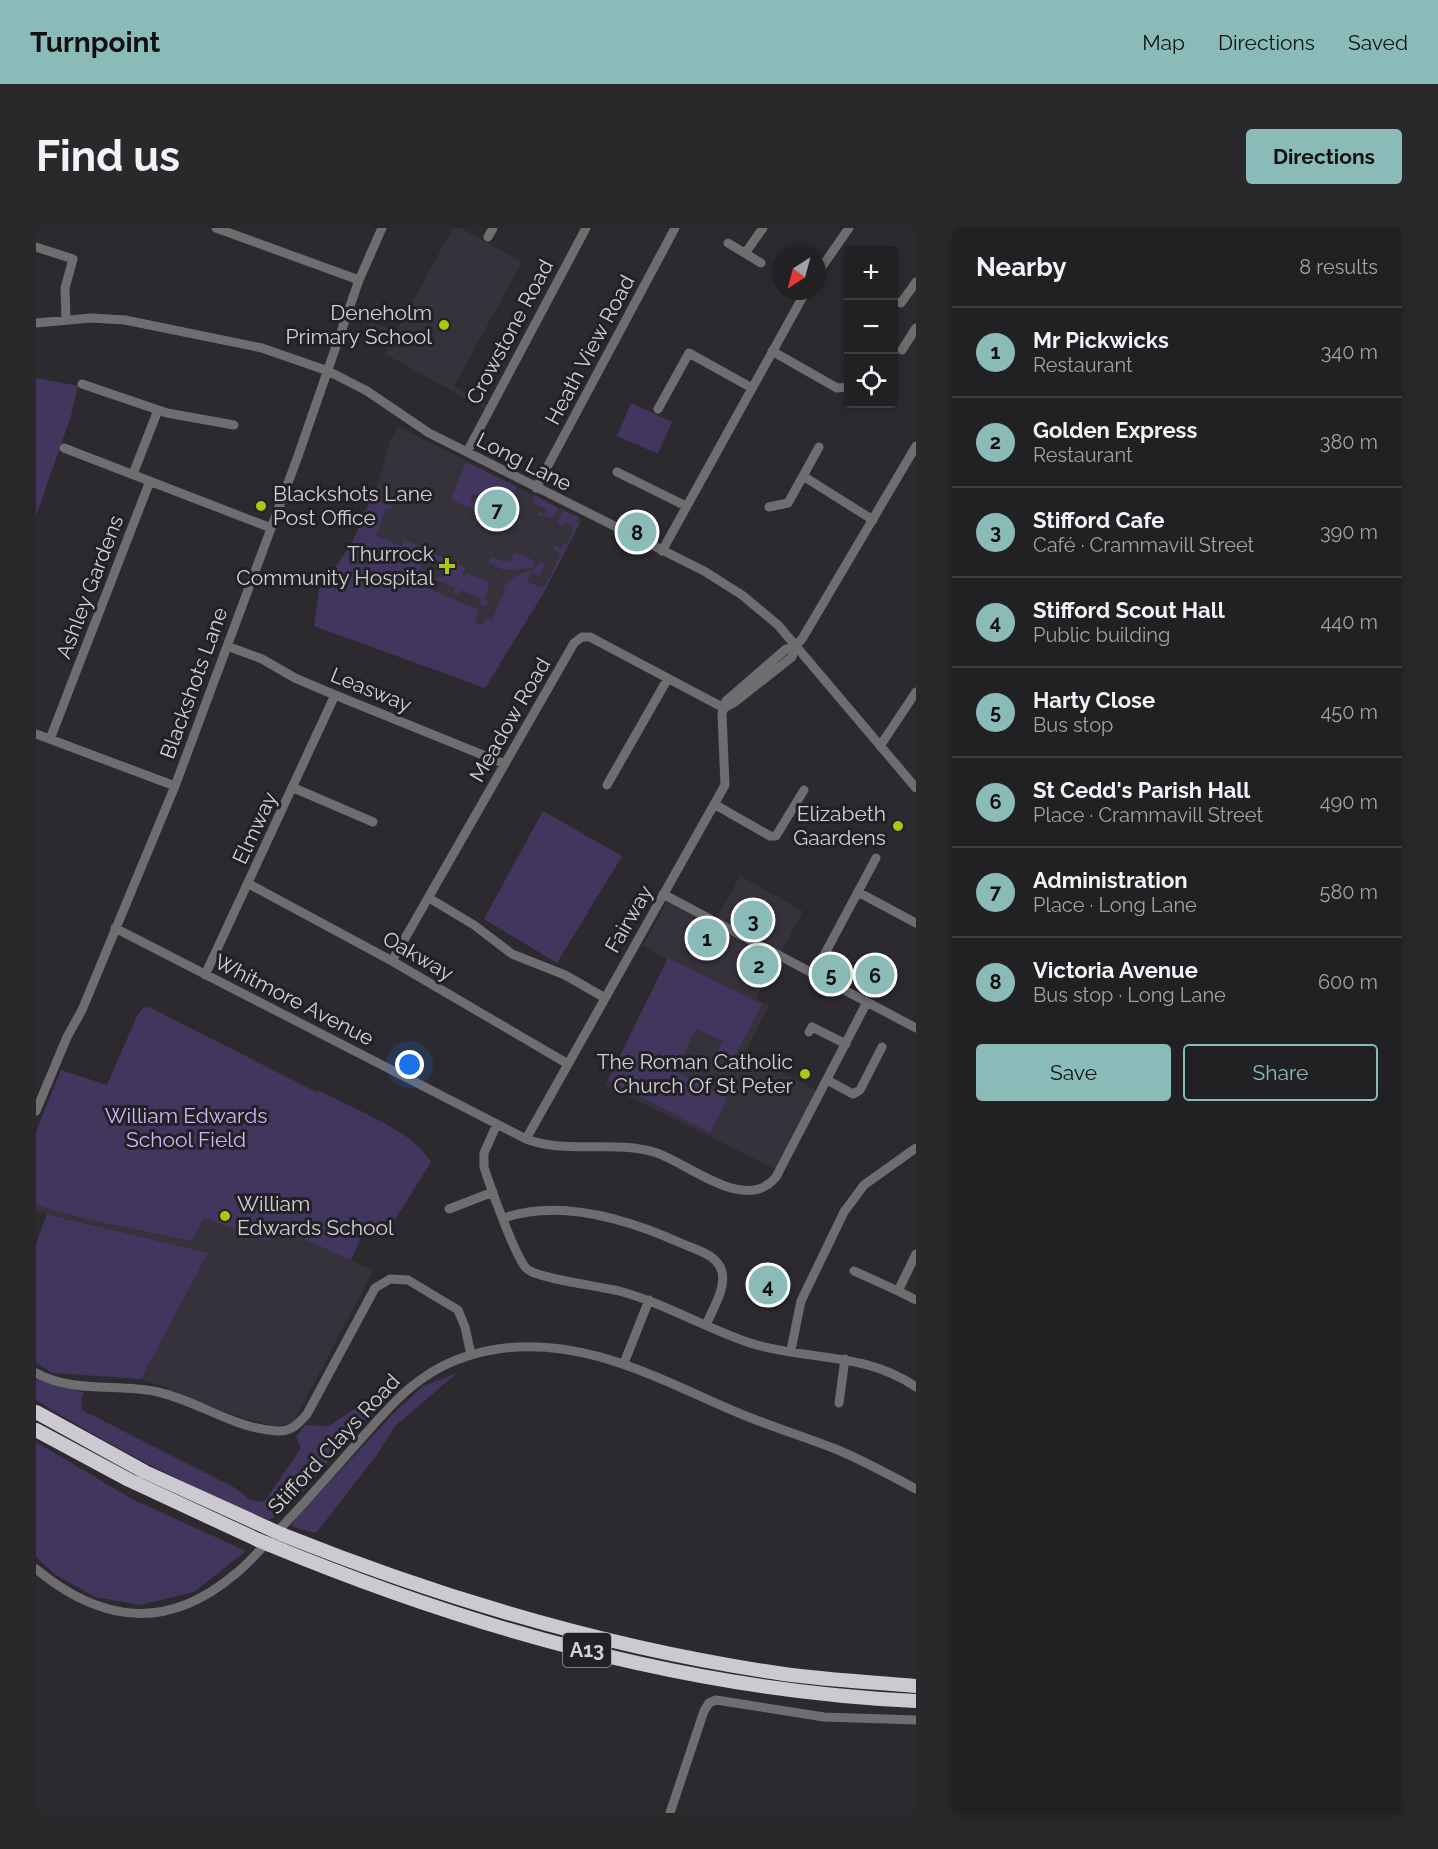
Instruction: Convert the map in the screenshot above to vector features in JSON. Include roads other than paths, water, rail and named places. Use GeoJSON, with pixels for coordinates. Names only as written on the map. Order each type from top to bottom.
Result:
{"type":"FeatureCollection","features":[{"type":"Feature","properties":{"kind":"highway","name":"A13"},"geometry":{"type":"LineString","coordinates":[[36,1412],[145,1472],[274,1531],[430,1589],[562,1628],[650,1649],[757,1670],[838,1680],[916,1686]]}},
{"type":"Feature","properties":{"kind":"highway","name":"A13"},"geometry":{"type":"LineString","coordinates":[[36,1430],[129,1480],[264,1542],[434,1606],[573,1647],[754,1685],[829,1695],[916,1701]]}},
{"type":"Feature","properties":{"kind":"street"},"geometry":{"type":"LineString","coordinates":[[216,228],[359,280]]}},
{"type":"Feature","properties":{"kind":"street","name":"Blackshots Lane"},"geometry":{"type":"LineString","coordinates":[[36,1111],[67,1037],[82,1010],[175,786],[271,528],[359,280],[382,228]]}},
{"type":"Feature","properties":{"kind":"street"},"geometry":{"type":"LineString","coordinates":[[488,237],[493,228]]}},
{"type":"Feature","properties":{"kind":"street","name":"Crowstone Road"},"geometry":{"type":"LineString","coordinates":[[467,453],[586,228]]}},
{"type":"Feature","properties":{"kind":"street","name":"Heath View Road"},"geometry":{"type":"LineString","coordinates":[[537,488],[675,228]]}},
{"type":"Feature","properties":{"kind":"street"},"geometry":{"type":"LineString","coordinates":[[746,252],[763,228]]}},
{"type":"Feature","properties":{"kind":"street"},"geometry":{"type":"LineString","coordinates":[[826,261],[849,228]]}},
{"type":"Feature","properties":{"kind":"street"},"geometry":{"type":"LineString","coordinates":[[728,243],[761,263]]}},
{"type":"Feature","properties":{"kind":"street"},"geometry":{"type":"LineString","coordinates":[[36,247],[77,260],[65,288],[66,320]]}},
{"type":"Feature","properties":{"kind":"street"},"geometry":{"type":"LineString","coordinates":[[898,302],[901,303],[916,282]]}},
{"type":"Feature","properties":{"kind":"street"},"geometry":{"type":"LineString","coordinates":[[662,551],[801,300]]}},
{"type":"Feature","properties":{"kind":"street","name":"Long Lane"},"geometry":{"type":"LineString","coordinates":[[36,322],[125,320],[165,327],[262,348],[328,371],[367,391],[429,433],[704,571],[742,595],[778,626],[916,788]]}},
{"type":"Feature","properties":{"kind":"street"},"geometry":{"type":"LineString","coordinates":[[908,347],[916,328]]}},
{"type":"Feature","properties":{"kind":"street"},"geometry":{"type":"LineString","coordinates":[[772,351],[837,388],[844,387]]}},
{"type":"Feature","properties":{"kind":"street"},"geometry":{"type":"LineString","coordinates":[[658,409],[689,353],[752,388]]}},
{"type":"Feature","properties":{"kind":"street"},"geometry":{"type":"LineString","coordinates":[[82,384],[100,383],[158,410],[228,421]]}},
{"type":"Feature","properties":{"kind":"street"},"geometry":{"type":"LineString","coordinates":[[133,474],[158,410]]}},
{"type":"Feature","properties":{"kind":"street"},"geometry":{"type":"LineString","coordinates":[[724,708],[792,657],[794,647],[802,639],[916,446]]}},
{"type":"Feature","properties":{"kind":"street"},"geometry":{"type":"LineString","coordinates":[[769,507],[788,502],[819,447]]}},
{"type":"Feature","properties":{"kind":"street"},"geometry":{"type":"LineString","coordinates":[[64,448],[271,528]]}},
{"type":"Feature","properties":{"kind":"street"},"geometry":{"type":"LineString","coordinates":[[617,472],[686,506]]}},
{"type":"Feature","properties":{"kind":"street"},"geometry":{"type":"LineString","coordinates":[[803,476],[873,520]]}},
{"type":"Feature","properties":{"kind":"street","name":"Ashley Gardens"},"geometry":{"type":"LineString","coordinates":[[50,739],[150,481]]}},
{"type":"Feature","properties":{"kind":"street","name":"Meadow Road"},"geometry":{"type":"LineString","coordinates":[[392,961],[574,643],[582,638],[590,637],[667,680],[724,708]]}},
{"type":"Feature","properties":{"kind":"street","name":"Leasway"},"geometry":{"type":"LineString","coordinates":[[227,646],[270,663],[295,678],[335,695],[505,764]]}},
{"type":"Feature","properties":{"kind":"street"},"geometry":{"type":"LineString","coordinates":[[607,785],[667,680]]}},
{"type":"Feature","properties":{"kind":"street"},"geometry":{"type":"LineString","coordinates":[[880,746],[916,692]]}},
{"type":"Feature","properties":{"kind":"street","name":"Elmway"},"geometry":{"type":"LineString","coordinates":[[205,975],[294,788],[335,695]]}},
{"type":"Feature","properties":{"kind":"street","name":"Fairway"},"geometry":{"type":"LineString","coordinates":[[526,1139],[725,785],[724,708]]}},
{"type":"Feature","properties":{"kind":"street"},"geometry":{"type":"LineString","coordinates":[[36,734],[175,786]]}},
{"type":"Feature","properties":{"kind":"street"},"geometry":{"type":"LineString","coordinates":[[294,788],[373,822]]}},
{"type":"Feature","properties":{"kind":"street"},"geometry":{"type":"LineString","coordinates":[[714,804],[770,836],[776,836],[804,790]]}},
{"type":"Feature","properties":{"kind":"street"},"geometry":{"type":"LineString","coordinates":[[814,974],[876,858]]}},
{"type":"Feature","properties":{"kind":"street","name":"Oakway"},"geometry":{"type":"LineString","coordinates":[[249,884],[392,961],[568,1064]]}},
{"type":"Feature","properties":{"kind":"street"},"geometry":{"type":"LineString","coordinates":[[858,892],[916,923]]}},
{"type":"Feature","properties":{"kind":"street"},"geometry":{"type":"LineString","coordinates":[[663,894],[916,1028]]}},
{"type":"Feature","properties":{"kind":"street"},"geometry":{"type":"LineString","coordinates":[[429,898],[474,925],[512,954],[565,975],[605,998]]}},
{"type":"Feature","properties":{"kind":"street","name":"Whitmore Avenue"},"geometry":{"type":"LineString","coordinates":[[115,928],[526,1139],[550,1146],[646,1150],[735,1190],[755,1191],[769,1185],[778,1174],[867,1002]]}},
{"type":"Feature","properties":{"kind":"street"},"geometry":{"type":"LineString","coordinates":[[809,1032],[812,1027],[846,1044]]}},
{"type":"Feature","properties":{"kind":"street"},"geometry":{"type":"LineString","coordinates":[[827,1080],[853,1094],[860,1090],[882,1047]]}},
{"type":"Feature","properties":{"kind":"street"},"geometry":{"type":"LineString","coordinates":[[497,1124],[483,1160],[492,1192],[521,1260],[533,1273],[619,1291],[649,1300],[752,1343],[845,1359],[885,1369],[915,1384]]}},
{"type":"Feature","properties":{"kind":"street"},"geometry":{"type":"LineString","coordinates":[[791,1350],[801,1301],[844,1212],[864,1185],[916,1148]]}},
{"type":"Feature","properties":{"kind":"street"},"geometry":{"type":"LineString","coordinates":[[449,1209],[492,1192]]}},
{"type":"Feature","properties":{"kind":"street"},"geometry":{"type":"LineString","coordinates":[[504,1218],[530,1211],[612,1218],[648,1229],[708,1255],[718,1262],[723,1279],[706,1324]]}},
{"type":"Feature","properties":{"kind":"street"},"geometry":{"type":"LineString","coordinates":[[898,1291],[916,1254]]}},
{"type":"Feature","properties":{"kind":"street"},"geometry":{"type":"LineString","coordinates":[[854,1271],[916,1300]]}},
{"type":"Feature","properties":{"kind":"street"},"geometry":{"type":"LineString","coordinates":[[36,1373],[67,1384],[160,1392],[261,1428],[287,1430],[297,1426],[307,1414],[375,1288],[390,1279],[408,1280],[458,1310],[465,1327],[471,1356]]}},
{"type":"Feature","properties":{"kind":"street"},"geometry":{"type":"LineString","coordinates":[[624,1363],[649,1300]]}},
{"type":"Feature","properties":{"kind":"street","name":"Stifford Clays Road"},"geometry":{"type":"LineString","coordinates":[[36,1569],[62,1589],[92,1604],[118,1613],[147,1615],[181,1609],[207,1595],[236,1574],[307,1500],[400,1396],[427,1375],[471,1356],[492,1350],[527,1346],[576,1350],[624,1363],[708,1400],[839,1451],[916,1488]]}},
{"type":"Feature","properties":{"kind":"street"},"geometry":{"type":"LineString","coordinates":[[839,1403],[845,1359]]}},
{"type":"Feature","properties":{"kind":"street"},"geometry":{"type":"LineString","coordinates":[[669,1813],[704,1711],[709,1703],[716,1700],[824,1718],[916,1720]]}},
{"type":"Feature","properties":{"kind":"place","name":"Deneholm Primary School"},"geometry":{"type":"Point","coordinates":[444,325]}},
{"type":"Feature","properties":{"kind":"place","name":"Blackshots Lane Post Office"},"geometry":{"type":"Point","coordinates":[261,506]}},
{"type":"Feature","properties":{"kind":"place","name":"Administration"},"geometry":{"type":"Point","coordinates":[497,509]}},
{"type":"Feature","properties":{"kind":"place","name":"Victoria Avenue"},"geometry":{"type":"Point","coordinates":[637,532]}},
{"type":"Feature","properties":{"kind":"place","name":"Thurrock Community Hospital"},"geometry":{"type":"Point","coordinates":[447,566]}},
{"type":"Feature","properties":{"kind":"place","name":"Elizabeth Gaardens"},"geometry":{"type":"Point","coordinates":[898,826]}},
{"type":"Feature","properties":{"kind":"place","name":"Stifford Cafe"},"geometry":{"type":"Point","coordinates":[753,920]}},
{"type":"Feature","properties":{"kind":"place","name":"Mr Pickwicks"},"geometry":{"type":"Point","coordinates":[707,938]}},
{"type":"Feature","properties":{"kind":"place","name":"Golden Express"},"geometry":{"type":"Point","coordinates":[759,965]}},
{"type":"Feature","properties":{"kind":"place","name":"Harty Close"},"geometry":{"type":"Point","coordinates":[831,974]}},
{"type":"Feature","properties":{"kind":"place","name":"St Cedd's Parish Hall"},"geometry":{"type":"Point","coordinates":[875,975]}},
{"type":"Feature","properties":{"kind":"place","name":"The Roman Catholic Church Of St Peter"},"geometry":{"type":"Point","coordinates":[805,1074]}},
{"type":"Feature","properties":{"kind":"place","name":"William Edwards School"},"geometry":{"type":"Point","coordinates":[225,1216]}},
{"type":"Feature","properties":{"kind":"place","name":"Stifford Scout Hall"},"geometry":{"type":"Point","coordinates":[768,1285]}},
{"type":"Feature","properties":{"kind":"park label","name":"William Edwards School Field"},"geometry":{"type":"Point","coordinates":[186,1128]}}]}
